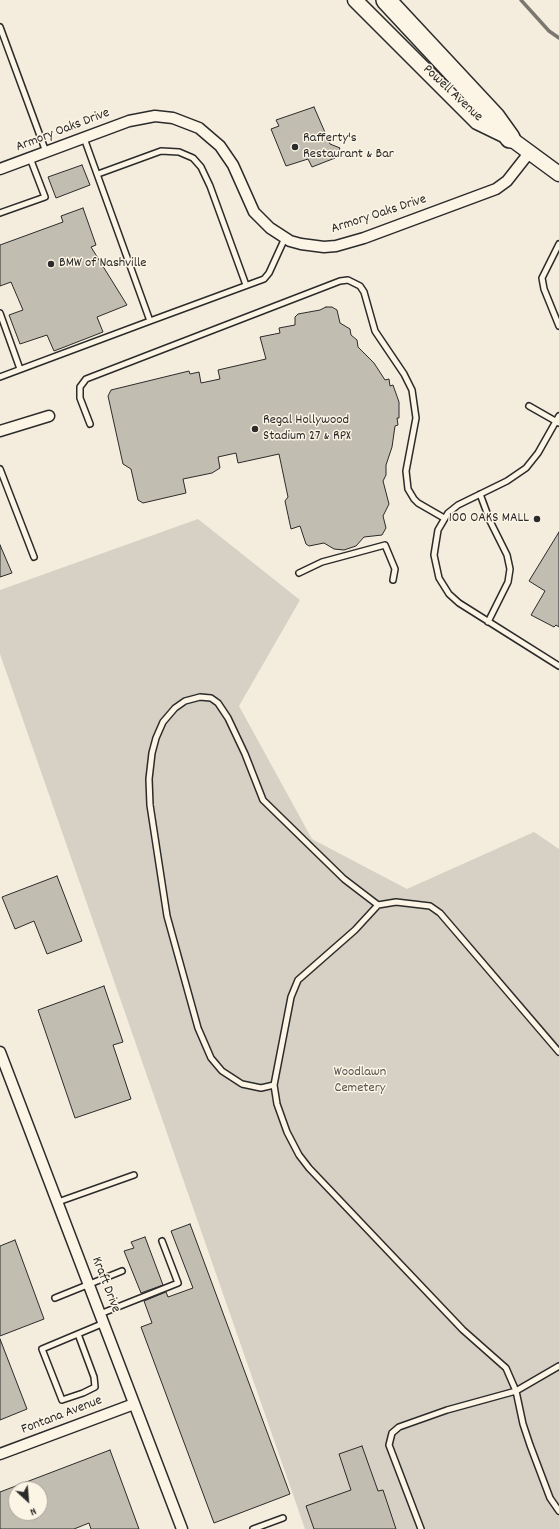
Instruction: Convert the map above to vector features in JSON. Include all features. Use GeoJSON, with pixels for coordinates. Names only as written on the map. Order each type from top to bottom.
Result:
{"type":"FeatureCollection","features":[{"type":"Feature","properties":{"kind":"highway"},"geometry":{"type":"LineString","coordinates":[[386,0],[495,117],[510,138]]}},
{"type":"Feature","properties":{"kind":"main road","name":"Powell Avenue"},"geometry":{"type":"LineString","coordinates":[[355,0],[477,122],[510,138],[559,174]]}},
{"type":"Feature","properties":{"kind":"street","name":"Armory Oaks Drive"},"geometry":{"type":"LineString","coordinates":[[0,169],[129,121],[146,117],[173,118],[191,124],[207,134],[220,146],[233,165],[254,212],[270,228],[285,238],[301,244],[324,247],[336,246],[364,238],[496,189],[507,181],[529,152]]}},
{"type":"Feature","properties":{"kind":"street"},"geometry":{"type":"LineString","coordinates":[[0,431],[49,416]]}},
{"type":"Feature","properties":{"kind":"street","name":"Kraft Drive"},"geometry":{"type":"LineString","coordinates":[[0,1052],[182,1529]]}},
{"type":"Feature","properties":{"kind":"street","name":"Fontana Avenue"},"geometry":{"type":"LineString","coordinates":[[0,1454],[134,1404]]}},
{"type":"Feature","properties":{"kind":"lane"},"geometry":{"type":"LineString","coordinates":[[0,27],[46,152]]}},
{"type":"Feature","properties":{"kind":"lane"},"geometry":{"type":"LineString","coordinates":[[84,138],[150,320]]}},
{"type":"Feature","properties":{"kind":"lane"},"geometry":{"type":"LineString","coordinates":[[98,174],[161,151],[179,152],[193,158],[201,167],[210,186],[246,285]]}},
{"type":"Feature","properties":{"kind":"lane"},"geometry":{"type":"LineString","coordinates":[[0,213],[44,197],[30,158]]}},
{"type":"Feature","properties":{"kind":"lane"},"geometry":{"type":"LineString","coordinates":[[0,377],[267,277],[285,238]]}},
{"type":"Feature","properties":{"kind":"lane"},"geometry":{"type":"LineString","coordinates":[[559,244],[542,278],[544,289],[559,326]]}},
{"type":"Feature","properties":{"kind":"lane"},"geometry":{"type":"LineString","coordinates":[[90,424],[80,398],[80,386],[86,379],[340,281],[355,282],[364,292],[375,331],[404,374],[412,390],[416,418],[406,471],[408,489],[418,503],[444,518]]}},
{"type":"Feature","properties":{"kind":"lane"},"geometry":{"type":"LineString","coordinates":[[0,313],[20,370]]}},
{"type":"Feature","properties":{"kind":"lane"},"geometry":{"type":"LineString","coordinates":[[529,406],[558,420],[538,453],[526,468],[507,481],[458,505],[444,518],[438,530],[434,546],[434,555],[437,572],[446,589],[454,599],[559,666]]}},
{"type":"Feature","properties":{"kind":"lane"},"geometry":{"type":"LineString","coordinates":[[0,468],[34,557]]}},
{"type":"Feature","properties":{"kind":"lane"},"geometry":{"type":"LineString","coordinates":[[480,494],[490,521],[506,555],[510,569],[508,582],[488,622]]}},
{"type":"Feature","properties":{"kind":"lane"},"geometry":{"type":"LineString","coordinates":[[299,574],[322,562],[386,545],[395,569],[393,580]]}},
{"type":"Feature","properties":{"kind":"lane"},"geometry":{"type":"LineString","coordinates":[[274,1084],[261,1088],[242,1084],[222,1071],[211,1058],[198,1028],[167,916],[150,805],[149,779],[151,757],[156,738],[164,722],[175,708],[185,701],[200,697],[211,698],[218,703],[231,724],[263,800],[268,807],[344,879],[378,905]]}},
{"type":"Feature","properties":{"kind":"lane"},"geometry":{"type":"LineString","coordinates":[[559,1052],[440,913],[430,906],[396,902],[378,905],[355,930],[298,980],[291,997],[274,1084],[277,1104],[299,1155],[463,1330],[499,1360],[506,1368],[516,1391],[523,1424],[530,1445],[550,1498],[559,1511]]}},
{"type":"Feature","properties":{"kind":"lane"},"geometry":{"type":"LineString","coordinates":[[58,1202],[134,1175]]}},
{"type":"Feature","properties":{"kind":"lane"},"geometry":{"type":"LineString","coordinates":[[78,1334],[94,1377],[95,1387],[62,1400],[42,1348],[78,1334],[102,1318],[178,1283],[162,1241]]}},
{"type":"Feature","properties":{"kind":"lane"},"geometry":{"type":"LineString","coordinates":[[55,1298],[122,1271]]}},
{"type":"Feature","properties":{"kind":"lane"},"geometry":{"type":"LineString","coordinates":[[421,1529],[390,1447],[390,1434],[399,1427],[447,1410],[516,1391],[559,1366]]}},
{"type":"Feature","properties":{"kind":"lane"},"geometry":{"type":"LineString","coordinates":[[253,1529],[283,1518]]}},
{"type":"Feature","properties":{"kind":"green space","name":"Woodlawn Cemetery"},"geometry":{"type":"Polygon","coordinates":[[[198,519],[300,600],[239,706],[312,839],[407,889],[534,832],[559,849],[559,1529],[305,1529],[0,654],[0,590],[198,519]]]}},
{"type":"Feature","properties":{"kind":"building"},"geometry":{"type":"Polygon","coordinates":[[[314,107],[330,144],[340,148],[335,158],[312,167],[308,159],[286,166],[271,129],[279,126],[276,120],[314,107]]]}},
{"type":"Feature","properties":{"kind":"building"},"geometry":{"type":"Polygon","coordinates":[[[82,165],[90,185],[56,198],[48,177],[82,165]]]}},
{"type":"Feature","properties":{"kind":"building","name":"BMW of Nashville"},"geometry":{"type":"Polygon","coordinates":[[[83,208],[96,245],[91,247],[127,305],[97,317],[103,332],[54,351],[47,335],[20,344],[9,315],[23,310],[11,282],[0,286],[0,245],[63,222],[61,216],[83,208]]]}},
{"type":"Feature","properties":{"kind":"building","name":"Regal Hollywood Stadium 27 & RPX"},"geometry":{"type":"Polygon","coordinates":[[[326,307],[332,307],[337,310],[340,323],[350,329],[351,335],[357,340],[358,347],[374,363],[385,380],[389,379],[390,386],[393,385],[399,402],[399,418],[397,418],[398,425],[395,426],[392,447],[386,465],[386,475],[383,481],[389,504],[383,516],[386,528],[382,535],[364,537],[356,546],[344,550],[334,549],[324,543],[309,546],[306,544],[300,526],[291,529],[285,501],[288,497],[279,454],[238,463],[236,453],[218,457],[220,468],[212,473],[183,479],[186,493],[143,503],[138,500],[131,469],[123,464],[108,396],[111,390],[189,371],[190,374],[199,372],[201,383],[220,379],[218,370],[266,359],[260,337],[280,333],[279,328],[295,325],[295,317],[298,314],[320,310],[326,307]]]}},
{"type":"Feature","properties":{"kind":"building","name":"100 OAKS MALL"},"geometry":{"type":"Polygon","coordinates":[[[559,532],[559,627],[556,625],[554,627],[531,615],[545,591],[529,581],[559,532]]]}},
{"type":"Feature","properties":{"kind":"building"},"geometry":{"type":"Polygon","coordinates":[[[0,545],[12,573],[0,577],[0,545]]]}},
{"type":"Feature","properties":{"kind":"building"},"geometry":{"type":"Polygon","coordinates":[[[57,876],[82,941],[47,954],[34,921],[15,929],[2,897],[57,876]]]}},
{"type":"Feature","properties":{"kind":"building"},"geometry":{"type":"Polygon","coordinates":[[[104,986],[123,1042],[113,1045],[131,1099],[75,1118],[38,1010],[104,986]]]}},
{"type":"Feature","properties":{"kind":"building"},"geometry":{"type":"Polygon","coordinates":[[[190,1224],[290,1494],[214,1523],[141,1327],[152,1323],[144,1301],[166,1292],[168,1297],[193,1288],[171,1231],[190,1224]]]}},
{"type":"Feature","properties":{"kind":"building"},"geometry":{"type":"Polygon","coordinates":[[[145,1237],[163,1285],[141,1293],[124,1251],[134,1248],[131,1242],[145,1237]]]}},
{"type":"Feature","properties":{"kind":"building"},"geometry":{"type":"Polygon","coordinates":[[[15,1240],[44,1319],[0,1336],[0,1246],[15,1240]]]}},
{"type":"Feature","properties":{"kind":"building"},"geometry":{"type":"Polygon","coordinates":[[[0,1339],[27,1409],[0,1420],[0,1339]]]}},
{"type":"Feature","properties":{"kind":"building"},"geometry":{"type":"Polygon","coordinates":[[[362,1446],[378,1491],[383,1490],[396,1529],[314,1529],[306,1506],[351,1490],[339,1454],[362,1446]]]}},
{"type":"Feature","properties":{"kind":"building"},"geometry":{"type":"Polygon","coordinates":[[[110,1450],[139,1529],[91,1529],[89,1523],[74,1529],[0,1529],[0,1492],[8,1489],[8,1521],[48,1521],[48,1481],[29,1481],[110,1450]]]}},
{"type":"Feature","properties":{"kind":"waterway"},"geometry":{"type":"LineString","coordinates":[[521,0],[549,31],[559,38]]}},
{"type":"Feature","properties":{"kind":"place","name":"Rafferty's Restaurant & Bar"},"geometry":{"type":"Point","coordinates":[295,147]}},
{"type":"Feature","properties":{"kind":"place","name":"BMW of Nashville"},"geometry":{"type":"Point","coordinates":[51,264]}},
{"type":"Feature","properties":{"kind":"place","name":"Regal Hollywood Stadium 27 & RPX"},"geometry":{"type":"Point","coordinates":[255,429]}},
{"type":"Feature","properties":{"kind":"place","name":"100 OAKS MALL"},"geometry":{"type":"Point","coordinates":[537,519]}}]}
